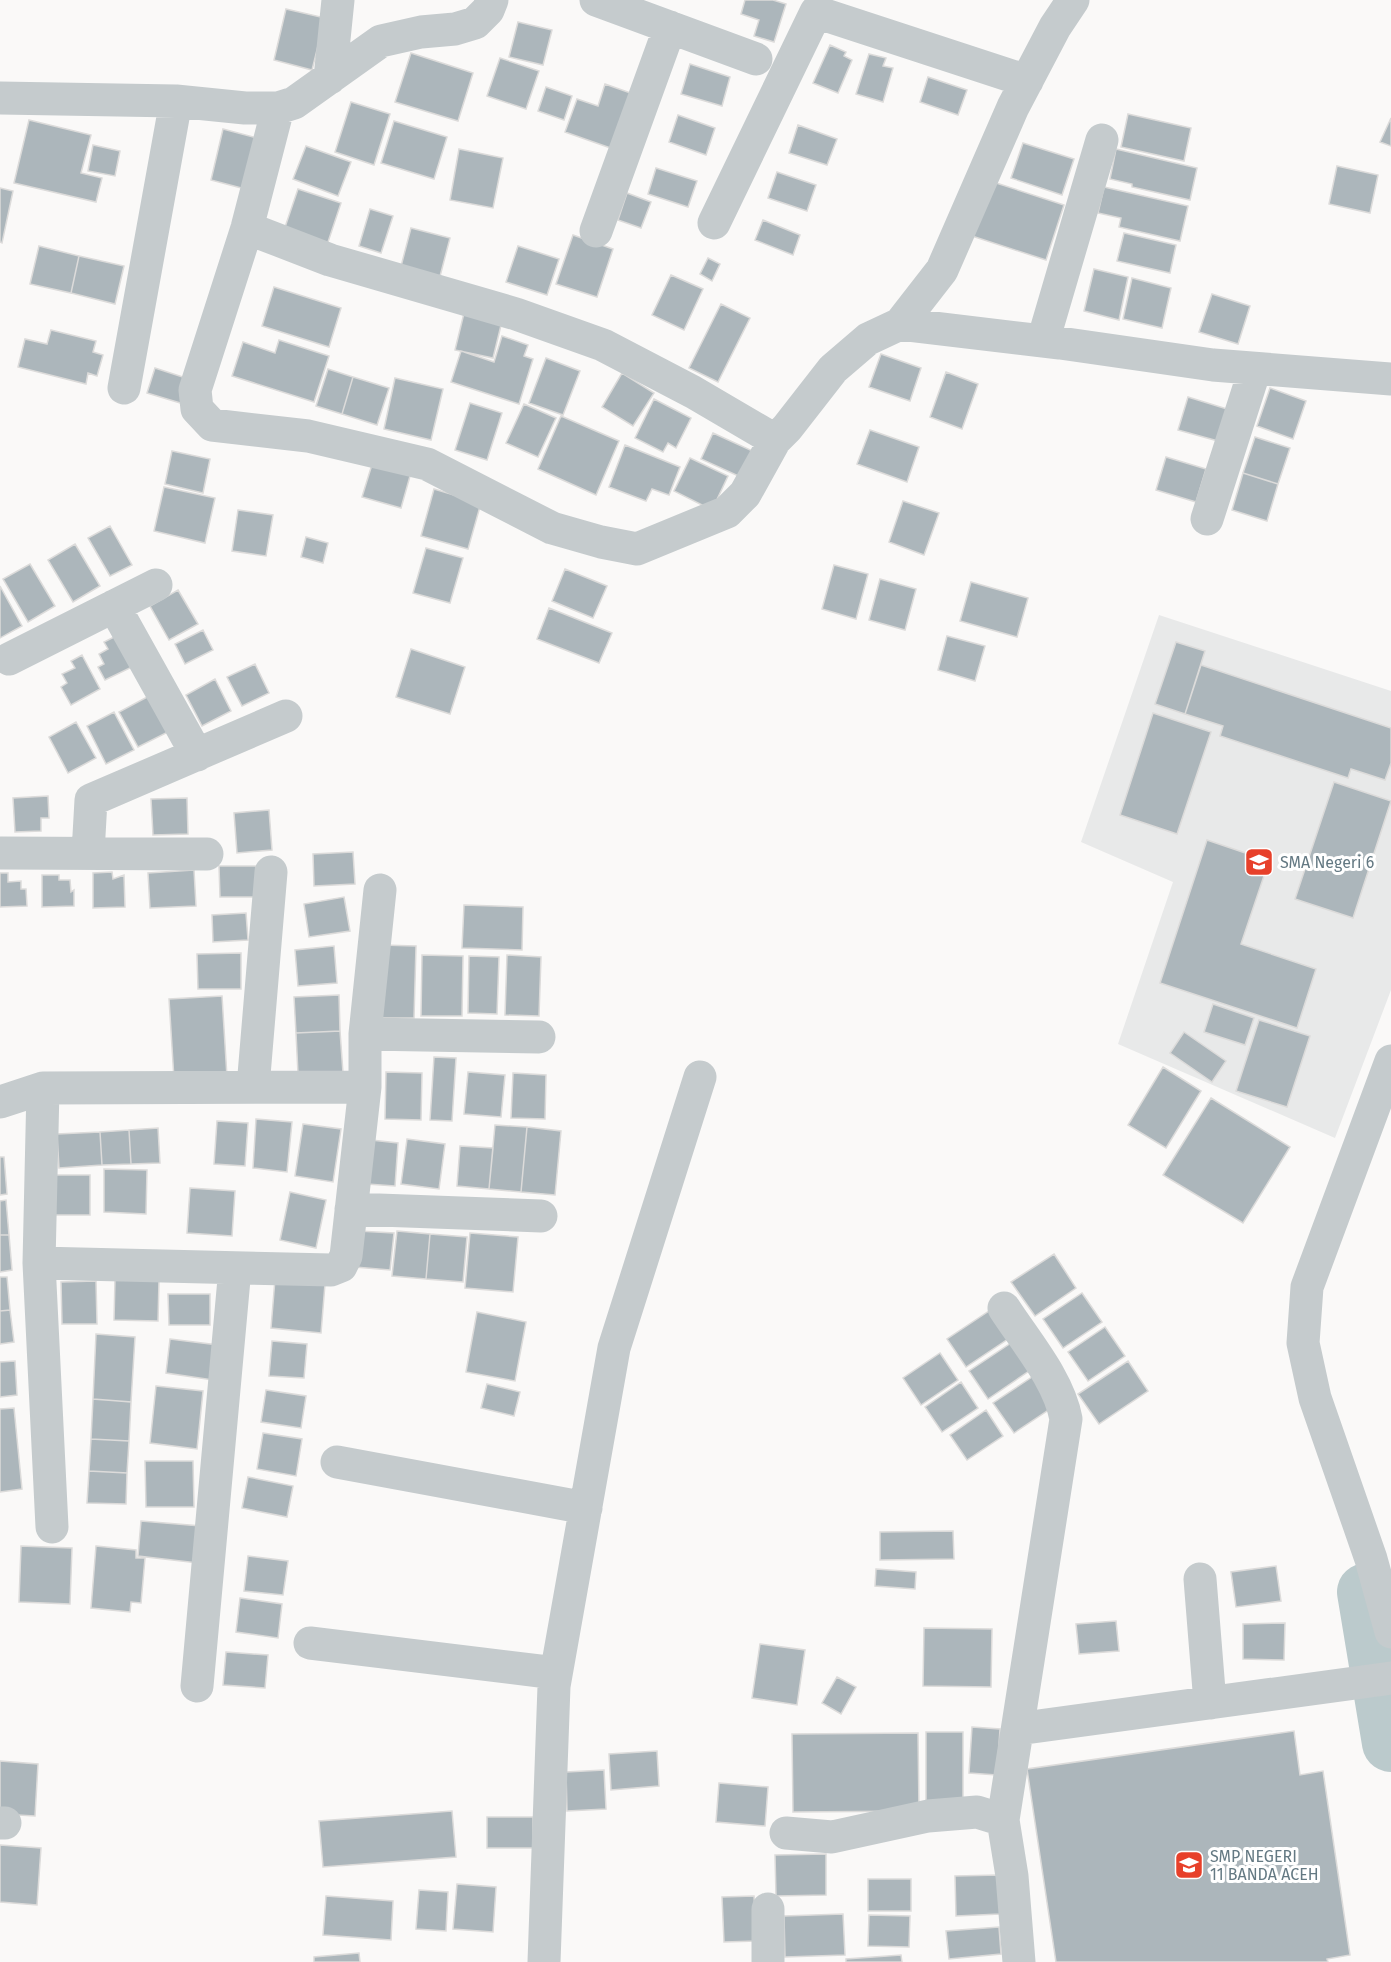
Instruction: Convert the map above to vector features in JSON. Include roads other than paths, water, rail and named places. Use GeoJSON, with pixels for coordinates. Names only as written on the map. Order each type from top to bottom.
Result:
{"type":"FeatureCollection","features":[{"type":"Feature","properties":{"kind":"street"},"geometry":{"type":"LineString","coordinates":[[330,78],[338,0]]}},
{"type":"Feature","properties":{"kind":"street"},"geometry":{"type":"LineString","coordinates":[[0,98],[176,101],[245,108],[278,108],[294,103],[381,41],[475,23],[488,10],[492,0]]}},
{"type":"Feature","properties":{"kind":"street"},"geometry":{"type":"LineString","coordinates":[[596,0],[756,59]]}},
{"type":"Feature","properties":{"kind":"street"},"geometry":{"type":"LineString","coordinates":[[278,108],[247,228],[195,390],[197,409],[212,425],[308,436],[427,464],[552,528],[601,542],[637,549],[727,512],[745,495],[776,440],[833,369],[868,339],[900,324],[942,270],[1013,107],[1055,27],[1073,0]]}},
{"type":"Feature","properties":{"kind":"street"},"geometry":{"type":"LineString","coordinates":[[714,224],[816,12],[1026,81]]}},
{"type":"Feature","properties":{"kind":"street"},"geometry":{"type":"LineString","coordinates":[[596,231],[670,27]]}},
{"type":"Feature","properties":{"kind":"street"},"geometry":{"type":"LineString","coordinates":[[124,388],[176,101]]}},
{"type":"Feature","properties":{"kind":"street"},"geometry":{"type":"LineString","coordinates":[[1043,341],[1102,140]]}},
{"type":"Feature","properties":{"kind":"street"},"geometry":{"type":"LineString","coordinates":[[247,228],[330,260],[516,314],[603,345],[693,392],[776,440]]}},
{"type":"Feature","properties":{"kind":"street"},"geometry":{"type":"LineString","coordinates":[[900,324],[1213,365],[1391,379]]}},
{"type":"Feature","properties":{"kind":"street"},"geometry":{"type":"LineString","coordinates":[[1207,519],[1255,369]]}},
{"type":"Feature","properties":{"kind":"street"},"geometry":{"type":"LineString","coordinates":[[9,660],[156,585]]}},
{"type":"Feature","properties":{"kind":"street"},"geometry":{"type":"LineString","coordinates":[[114,606],[197,755]]}},
{"type":"Feature","properties":{"kind":"street"},"geometry":{"type":"LineString","coordinates":[[88,853],[91,800],[286,716]]}},
{"type":"Feature","properties":{"kind":"street"},"geometry":{"type":"LineString","coordinates":[[0,853],[207,854]]}},
{"type":"Feature","properties":{"kind":"street"},"geometry":{"type":"LineString","coordinates":[[253,1088],[271,872]]}},
{"type":"Feature","properties":{"kind":"street"},"geometry":{"type":"LineString","coordinates":[[39,1263],[331,1270],[341,1266],[346,1256],[365,1087],[364,1034],[380,890]]}},
{"type":"Feature","properties":{"kind":"street"},"geometry":{"type":"LineString","coordinates":[[364,1034],[539,1037]]}},
{"type":"Feature","properties":{"kind":"street"},"geometry":{"type":"LineString","coordinates":[[1391,1061],[1307,1287],[1303,1344],[1315,1398],[1371,1559],[1391,1632]]}},
{"type":"Feature","properties":{"kind":"street"},"geometry":{"type":"LineString","coordinates":[[544,1962],[556,1673],[614,1348],[700,1077]]}},
{"type":"Feature","properties":{"kind":"street"},"geometry":{"type":"LineString","coordinates":[[0,1102],[43,1088],[365,1087]]}},
{"type":"Feature","properties":{"kind":"street"},"geometry":{"type":"LineString","coordinates":[[43,1088],[39,1263],[52,1527]]}},
{"type":"Feature","properties":{"kind":"street"},"geometry":{"type":"LineString","coordinates":[[351,1209],[542,1216]]}},
{"type":"Feature","properties":{"kind":"street"},"geometry":{"type":"LineString","coordinates":[[197,1686],[235,1268]]}},
{"type":"Feature","properties":{"kind":"street"},"geometry":{"type":"LineString","coordinates":[[1004,1308],[1054,1385],[1063,1402],[1066,1419],[1004,1820],[1012,1876],[1019,1962]]}},
{"type":"Feature","properties":{"kind":"street"},"geometry":{"type":"LineString","coordinates":[[337,1461],[586,1508]]}},
{"type":"Feature","properties":{"kind":"street"},"geometry":{"type":"LineString","coordinates":[[1200,1579],[1210,1703]]}},
{"type":"Feature","properties":{"kind":"street"},"geometry":{"type":"LineString","coordinates":[[310,1643],[556,1673]]}},
{"type":"Feature","properties":{"kind":"street"},"geometry":{"type":"LineString","coordinates":[[1018,1729],[1391,1678]]}},
{"type":"Feature","properties":{"kind":"street"},"geometry":{"type":"LineString","coordinates":[[786,1833],[832,1837],[928,1816],[977,1812],[1004,1820]]}},
{"type":"Feature","properties":{"kind":"street"},"geometry":{"type":"LineString","coordinates":[[768,1909],[768,1962]]}},
{"type":"Feature","properties":{"kind":"waterway"},"geometry":{"type":"LineString","coordinates":[[1366,1592],[1391,1743]]}},
{"type":"Feature","properties":{"kind":"place","name":"SMA Negeri 6"},"geometry":{"type":"Point","coordinates":[1259,862]}},
{"type":"Feature","properties":{"kind":"place","name":"SMP NEGERI 11 BANDA ACEH"},"geometry":{"type":"Point","coordinates":[1189,1865]}}]}
